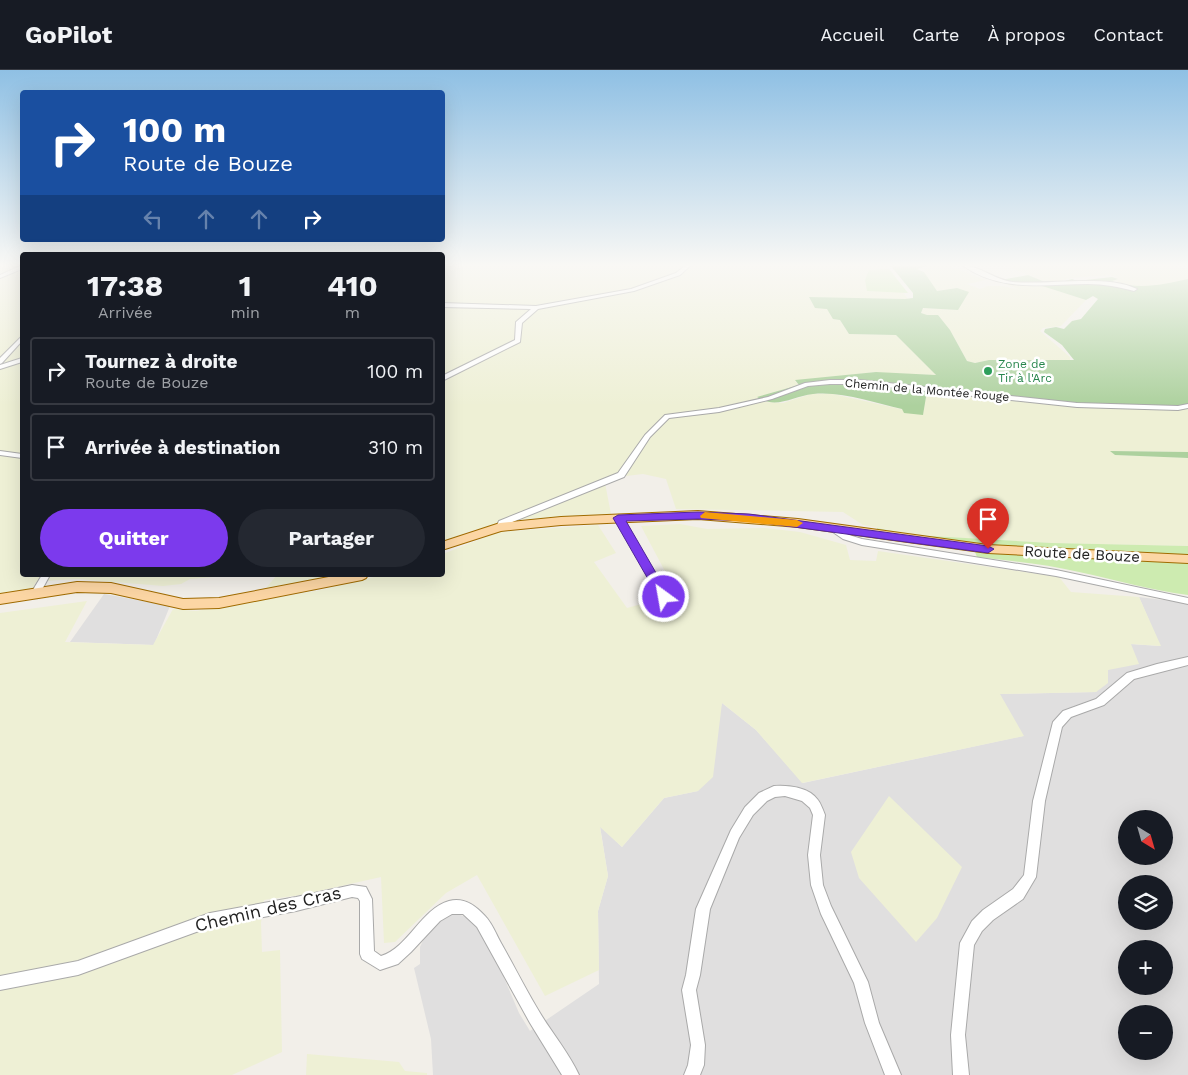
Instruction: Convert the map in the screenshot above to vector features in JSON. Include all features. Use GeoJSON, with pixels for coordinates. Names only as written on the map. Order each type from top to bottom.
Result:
{"type":"FeatureCollection","features":[{"type":"Feature","properties":{"kind":"main road","name":"Route de Bouze"},"geometry":{"type":"LineString","coordinates":[[445,545],[500,527],[618,518],[698,515],[749,518],[988,549],[1188,559]]}},
{"type":"Feature","properties":{"kind":"main road"},"geometry":{"type":"LineString","coordinates":[[0,599],[77,587],[111,588],[183,604],[219,603],[352,577]]}},
{"type":"Feature","properties":{"kind":"street"},"geometry":{"type":"LineString","coordinates":[[445,377],[501,349],[515,344],[518,341],[519,322],[531,312]]}},
{"type":"Feature","properties":{"kind":"street"},"geometry":{"type":"LineString","coordinates":[[0,365],[20,340]]}},
{"type":"Feature","properties":{"kind":"street"},"geometry":{"type":"LineString","coordinates":[[0,365],[20,360]]}},
{"type":"Feature","properties":{"kind":"street","name":"Chemin de la Montée Rouge"},"geometry":{"type":"LineString","coordinates":[[500,527],[502,523],[620,475],[647,436],[667,416],[719,410],[770,398],[807,384],[860,382],[1077,405],[1178,408],[1188,406]]}},
{"type":"Feature","properties":{"kind":"street"},"geometry":{"type":"LineString","coordinates":[[0,453],[20,456]]}},
{"type":"Feature","properties":{"kind":"street"},"geometry":{"type":"LineString","coordinates":[[618,518],[664,597]]}},
{"type":"Feature","properties":{"kind":"street"},"geometry":{"type":"LineString","coordinates":[[833,528],[846,537],[862,542],[1056,573],[1188,601]]}},
{"type":"Feature","properties":{"kind":"street"},"geometry":{"type":"LineString","coordinates":[[36,593],[45,577]]}},
{"type":"Feature","properties":{"kind":"street"},"geometry":{"type":"LineString","coordinates":[[961,1075],[958,1034],[967,943],[971,934],[984,919],[1018,894],[1030,877],[1039,801],[1055,730],[1062,717],[1100,702],[1131,676],[1188,661]]}},
{"type":"Feature","properties":{"kind":"street"},"geometry":{"type":"LineString","coordinates":[[692,1075],[696,1065],[698,1045],[689,990],[703,909],[735,834],[749,811],[763,797],[774,792],[785,791],[805,796],[814,804],[819,815],[814,855],[817,885],[826,909],[858,976],[872,1023],[893,1075]]}},
{"type":"Feature","properties":{"kind":"street","name":"Chemin des Cras"},"geometry":{"type":"LineString","coordinates":[[0,983],[78,968],[210,920],[296,904],[352,890],[360,892],[366,899],[367,954],[375,962],[384,963],[397,956],[440,912],[451,906],[462,905],[474,911],[482,922],[536,1018],[571,1075]]}},
{"type":"Feature","properties":{"kind":"shaded area"},"geometry":{"type":"Polygon","coordinates":[[[104,594],[170,606],[154,645],[70,642],[104,594]]]}},
{"type":"Feature","properties":{"kind":"shaded area"},"geometry":{"type":"Polygon","coordinates":[[[1139,597],[1188,603],[1188,1075],[433,1075],[431,1039],[414,968],[420,964],[420,947],[430,926],[450,915],[457,914],[470,918],[475,923],[497,961],[519,1013],[530,1031],[599,984],[598,911],[608,876],[600,826],[622,847],[664,798],[698,791],[722,703],[756,730],[803,783],[1023,736],[999,694],[1096,692],[1108,670],[1130,644],[1160,646],[1139,597]]]}},
{"type":"Feature","properties":{"kind":"green space"},"geometry":{"type":"Polygon","coordinates":[[[0,312],[20,312],[20,577],[214,577],[190,579],[181,584],[163,586],[78,579],[36,582],[32,590],[0,596],[0,312]]]}},
{"type":"Feature","properties":{"kind":"green space"},"geometry":{"type":"Polygon","coordinates":[[[445,312],[830,312],[840,320],[849,334],[896,335],[936,375],[876,372],[795,381],[799,385],[758,397],[764,402],[783,403],[811,394],[833,394],[923,414],[927,390],[1188,409],[1188,452],[1111,451],[1115,455],[1188,458],[1188,546],[1052,543],[913,535],[863,525],[843,512],[676,509],[666,479],[643,474],[626,476],[605,483],[611,514],[525,519],[470,531],[445,541],[445,312]]]}},
{"type":"Feature","properties":{"kind":"green space"},"geometry":{"type":"Polygon","coordinates":[[[829,312],[921,312],[927,315],[938,315],[950,330],[967,361],[975,363],[989,360],[1074,360],[1062,345],[1044,332],[1045,329],[1056,327],[1064,329],[1072,321],[1081,319],[1087,312],[1188,312],[1188,409],[1078,407],[927,391],[923,415],[904,413],[902,409],[836,394],[813,394],[778,402],[764,401],[757,397],[799,385],[795,380],[876,372],[936,375],[896,335],[849,334],[840,320],[833,319],[829,312]]]}},
{"type":"Feature","properties":{"kind":"green space"},"geometry":{"type":"Polygon","coordinates":[[[1075,312],[1061,326],[1043,328],[1040,331],[1070,357],[1070,360],[989,360],[975,363],[967,361],[950,330],[921,313],[1075,312]]]}},
{"type":"Feature","properties":{"kind":"green space"},"geometry":{"type":"Polygon","coordinates":[[[1110,451],[1188,452],[1188,458],[1115,455],[1110,451]]]}},
{"type":"Feature","properties":{"kind":"green space"},"geometry":{"type":"Polygon","coordinates":[[[680,524],[707,529],[765,528],[800,532],[846,545],[850,560],[876,561],[878,551],[1059,577],[1071,592],[1139,597],[1161,646],[1131,644],[1139,664],[1108,670],[1108,683],[1096,692],[1000,694],[1024,736],[802,783],[756,730],[722,703],[713,777],[698,791],[664,798],[622,847],[600,827],[608,876],[598,911],[599,970],[545,996],[477,875],[446,893],[395,942],[384,943],[381,877],[301,895],[264,900],[261,923],[262,952],[280,950],[282,1052],[232,1075],[0,1075],[0,613],[87,601],[65,642],[153,645],[173,609],[196,611],[321,590],[373,577],[445,577],[445,553],[498,532],[598,525],[616,553],[594,562],[627,608],[677,594],[641,526],[680,524]]]}},
{"type":"Feature","properties":{"kind":"green space"},"geometry":{"type":"Polygon","coordinates":[[[877,528],[913,535],[1052,543],[1188,546],[1188,556],[993,546],[877,532],[877,528]]]}},
{"type":"Feature","properties":{"kind":"green space"},"geometry":{"type":"Polygon","coordinates":[[[975,552],[1188,563],[1188,595],[1147,588],[1054,567],[977,557],[975,552]]]}},
{"type":"Feature","properties":{"kind":"green space"},"geometry":{"type":"Polygon","coordinates":[[[275,577],[333,577],[266,588],[275,577]]]}},
{"type":"Feature","properties":{"kind":"green space"},"geometry":{"type":"Polygon","coordinates":[[[889,796],[962,867],[937,918],[916,942],[859,878],[851,852],[889,796]]]}},
{"type":"Feature","properties":{"kind":"green space"},"geometry":{"type":"Polygon","coordinates":[[[307,1054],[399,1062],[405,1071],[427,1073],[427,1075],[306,1075],[307,1054]]]}},
{"type":"Feature","properties":{"kind":"slow traffic"},"geometry":{"type":"LineString","coordinates":[[705,516],[797,523]]}},
{"type":"Feature","properties":{"kind":"place","name":"Zone de Tir à l'Arc"},"geometry":{"type":"Point","coordinates":[988,371]}},
{"type":"Feature","properties":{"kind":"route"},"geometry":{"type":"LineString","coordinates":[[664,597],[618,518],[698,515],[749,518],[988,549]]}}]}
